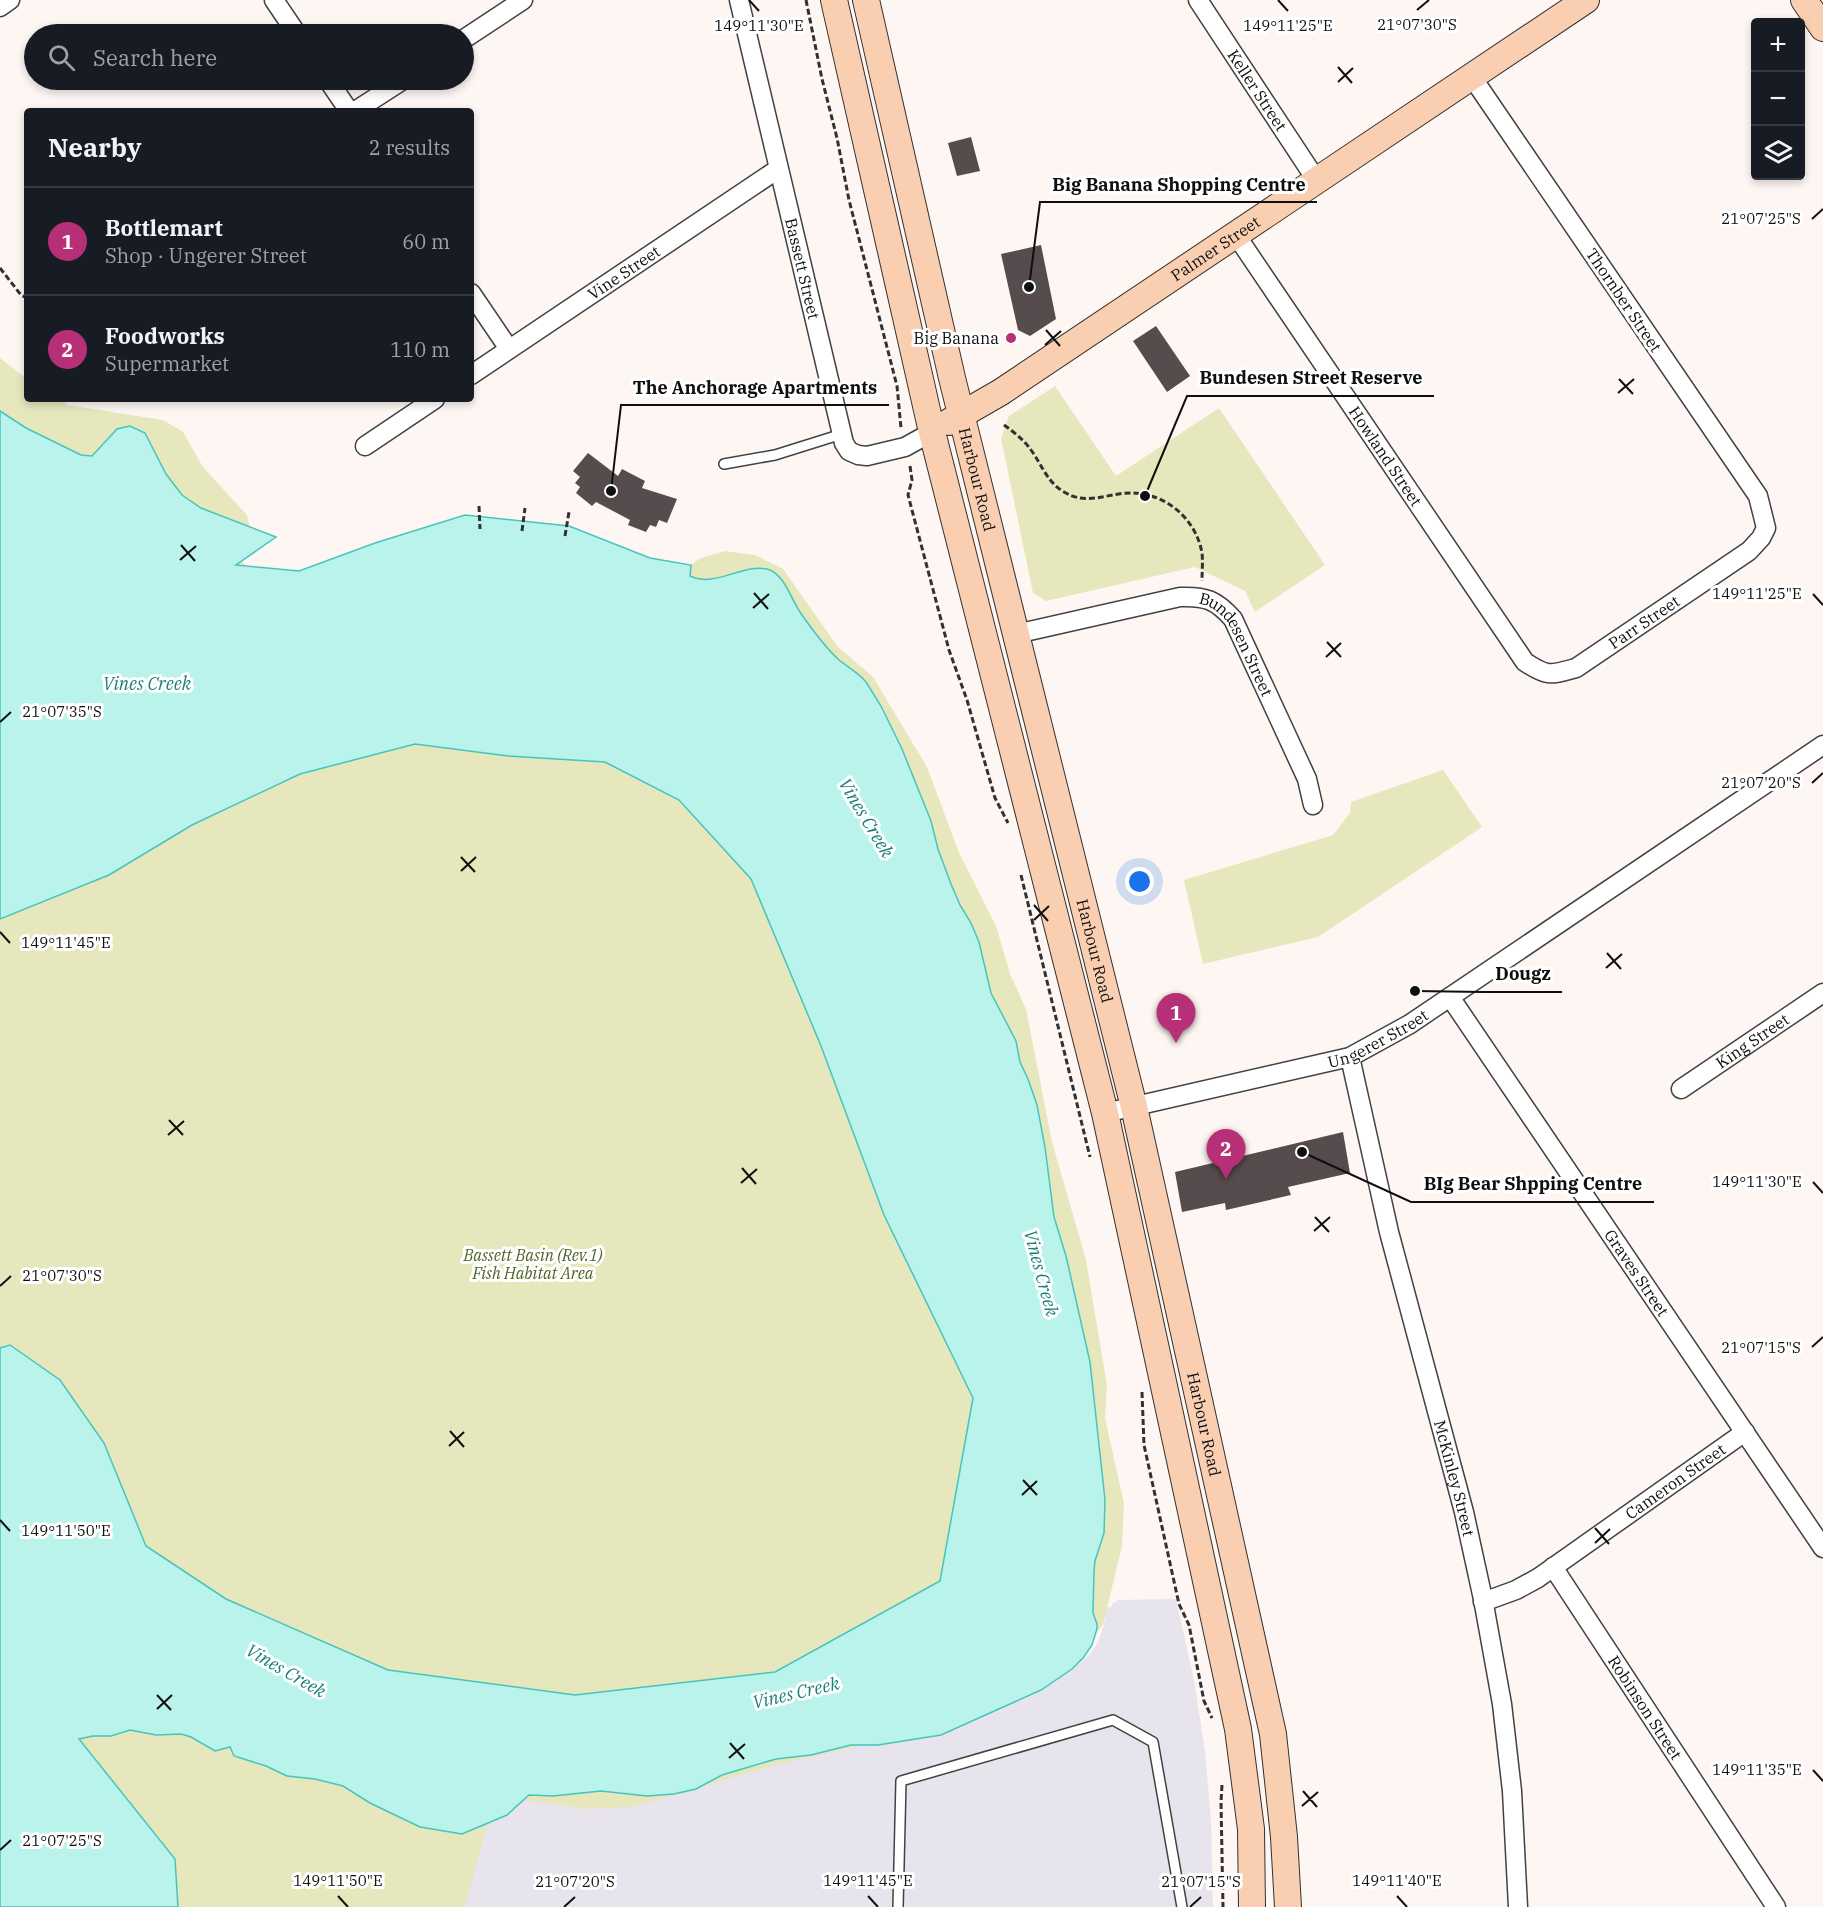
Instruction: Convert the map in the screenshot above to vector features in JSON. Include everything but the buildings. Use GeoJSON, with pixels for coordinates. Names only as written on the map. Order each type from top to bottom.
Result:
{"type":"FeatureCollection","features":[{"type":"Feature","properties":{"kind":"main road","name":"Harbour Road"},"geometry":{"type":"LineString","coordinates":[[834,0],[932,432],[1105,1113],[1238,1729],[1251,1829],[1252,1907]]}},
{"type":"Feature","properties":{"kind":"main road","name":"Harbour Road"},"geometry":{"type":"LineString","coordinates":[[866,0],[952,378],[1134,1107],[1273,1734],[1284,1837],[1288,1907]]}},
{"type":"Feature","properties":{"kind":"main road","name":"Palmer Street"},"geometry":{"type":"LineString","coordinates":[[932,432],[1001,392],[1586,0]]}},
{"type":"Feature","properties":{"kind":"main road"},"geometry":{"type":"LineString","coordinates":[[1804,0],[1823,28]]}},
{"type":"Feature","properties":{"kind":"street"},"geometry":{"type":"LineString","coordinates":[[0,7],[10,0]]}},
{"type":"Feature","properties":{"kind":"street"},"geometry":{"type":"LineString","coordinates":[[274,0],[290,24]]}},
{"type":"Feature","properties":{"kind":"street"},"geometry":{"type":"LineString","coordinates":[[474,32],[523,0]]}},
{"type":"Feature","properties":{"kind":"street","name":"Bassett Street"},"geometry":{"type":"LineString","coordinates":[[739,0],[844,443],[849,451],[867,456],[905,447],[932,432]]}},
{"type":"Feature","properties":{"kind":"street","name":"Keller Street"},"geometry":{"type":"LineString","coordinates":[[1198,0],[1317,181]]}},
{"type":"Feature","properties":{"kind":"street","name":"Thornber Street"},"geometry":{"type":"LineString","coordinates":[[1472,77],[1758,496],[1766,528]]}},
{"type":"Feature","properties":{"kind":"street"},"geometry":{"type":"LineString","coordinates":[[335,90],[347,108]]}},
{"type":"Feature","properties":{"kind":"street"},"geometry":{"type":"LineString","coordinates":[[361,108],[388,90]]}},
{"type":"Feature","properties":{"kind":"street","name":"Vine Street"},"geometry":{"type":"LineString","coordinates":[[474,373],[778,169]]}},
{"type":"Feature","properties":{"kind":"street","name":"Howland Street"},"geometry":{"type":"LineString","coordinates":[[1236,235],[1512,644],[1525,662],[1541,673]]}},
{"type":"Feature","properties":{"kind":"street"},"geometry":{"type":"LineString","coordinates":[[474,297],[509,349]]}},
{"type":"Feature","properties":{"kind":"street"},"geometry":{"type":"LineString","coordinates":[[365,446],[431,402]]}},
{"type":"Feature","properties":{"kind":"street","name":"Parr Street"},"geometry":{"type":"LineString","coordinates":[[1541,673],[1555,673],[1576,668],[1749,551],[1761,538],[1766,528]]}},
{"type":"Feature","properties":{"kind":"street","name":"Bundesen Street"},"geometry":{"type":"LineString","coordinates":[[1016,634],[1180,597],[1198,596],[1221,606],[1233,619],[1307,779],[1313,805]]}},
{"type":"Feature","properties":{"kind":"street","name":"Ungerer Street"},"geometry":{"type":"LineString","coordinates":[[1105,1113],[1350,1057],[1410,1024],[1823,745]]}},
{"type":"Feature","properties":{"kind":"street","name":"King Street"},"geometry":{"type":"LineString","coordinates":[[1681,1089],[1823,993]]}},
{"type":"Feature","properties":{"kind":"street","name":"Graves Street"},"geometry":{"type":"LineString","coordinates":[[1450,997],[1823,1548]]}},
{"type":"Feature","properties":{"kind":"street","name":"McKinley Street"},"geometry":{"type":"LineString","coordinates":[[1350,1057],[1389,1232],[1464,1512],[1483,1602],[1502,1704],[1512,1791],[1518,1907]]}},
{"type":"Feature","properties":{"kind":"street","name":"Cameron Street"},"geometry":{"type":"LineString","coordinates":[[1483,1602],[1516,1590],[1553,1567],[1745,1432]]}},
{"type":"Feature","properties":{"kind":"street","name":"Robinson Street"},"geometry":{"type":"LineString","coordinates":[[1553,1567],[1776,1907]]}},
{"type":"Feature","properties":{"kind":"lane"},"geometry":{"type":"LineString","coordinates":[[724,464],[775,454],[842,434]]}},
{"type":"Feature","properties":{"kind":"lane"},"geometry":{"type":"LineString","coordinates":[[898,1907],[900,1781],[1113,1720],[1153,1742],[1182,1907]]}},
{"type":"Feature","properties":{"kind":"path"},"geometry":{"type":"LineString","coordinates":[[806,0],[849,200],[897,386],[901,431]]}},
{"type":"Feature","properties":{"kind":"path"},"geometry":{"type":"LineString","coordinates":[[0,268],[24,296]]}},
{"type":"Feature","properties":{"kind":"path"},"geometry":{"type":"LineString","coordinates":[[1004,425],[1030,448],[1047,476],[1055,486],[1066,493],[1089,500],[1130,493],[1146,494],[1176,508],[1197,536],[1202,553],[1202,582],[1198,596]]}},
{"type":"Feature","properties":{"kind":"path"},"geometry":{"type":"LineString","coordinates":[[910,466],[912,480],[908,495],[935,604],[995,798],[1011,829]]}},
{"type":"Feature","properties":{"kind":"path"},"geometry":{"type":"LineString","coordinates":[[479,506],[480,529]]}},
{"type":"Feature","properties":{"kind":"path"},"geometry":{"type":"LineString","coordinates":[[522,531],[525,508]]}},
{"type":"Feature","properties":{"kind":"path"},"geometry":{"type":"LineString","coordinates":[[565,536],[569,512]]}},
{"type":"Feature","properties":{"kind":"path"},"geometry":{"type":"LineString","coordinates":[[1021,874],[1093,1167]]}},
{"type":"Feature","properties":{"kind":"path"},"geometry":{"type":"LineString","coordinates":[[1141,1389],[1144,1445],[1179,1604],[1189,1625],[1204,1701],[1214,1721]]}},
{"type":"Feature","properties":{"kind":"path"},"geometry":{"type":"LineString","coordinates":[[1223,1780],[1221,1802],[1223,1907]]}},
{"type":"Feature","properties":{"kind":"shaded area"},"geometry":{"type":"Polygon","coordinates":[[[1176,1599],[1194,1680],[1205,1751],[1211,1820],[1213,1907],[460,1907],[480,1826],[529,1795],[699,1788],[706,1783],[1033,1693],[1049,1685],[1091,1653],[1099,1640],[1105,1620],[1101,1608],[1112,1607],[1112,1604],[1118,1600],[1176,1599]]]}},
{"type":"Feature","properties":{"kind":"green space","name":"Bassett Basin (Rev.1) Fish Habitat Area"},"geometry":{"type":"Polygon","coordinates":[[[0,358],[24,377],[24,402],[64,402],[68,405],[163,420],[183,432],[203,467],[247,515],[256,551],[242,561],[285,624],[648,594],[701,558],[725,551],[755,555],[783,569],[838,647],[873,677],[927,767],[959,853],[996,926],[1010,974],[1026,1009],[1052,1142],[1086,1260],[1107,1385],[1105,1418],[1124,1504],[1122,1546],[1103,1625],[1073,1657],[885,1740],[772,1766],[632,1807],[586,1809],[495,1796],[465,1907],[0,1907],[0,358]]]}},
{"type":"Feature","properties":{"kind":"green space"},"geometry":{"type":"Polygon","coordinates":[[[1055,386],[1116,476],[1219,408],[1325,565],[1255,612],[1245,591],[1195,567],[1046,601],[1033,593],[1001,438],[1009,416],[1055,386]]]}},
{"type":"Feature","properties":{"kind":"green space"},"geometry":{"type":"Polygon","coordinates":[[[1443,770],[1482,827],[1318,937],[1203,964],[1184,880],[1333,835],[1350,813],[1351,802],[1443,770]]]}},
{"type":"Feature","properties":{"kind":"water","name":"Vines Creek"},"geometry":{"type":"Polygon","coordinates":[[[0,411],[26,428],[81,455],[92,456],[117,429],[130,426],[145,433],[166,474],[182,495],[201,508],[276,537],[236,565],[299,571],[375,543],[465,515],[569,526],[650,558],[691,565],[690,576],[699,579],[718,578],[757,568],[773,571],[783,581],[800,612],[827,648],[866,682],[881,706],[902,749],[931,821],[938,849],[951,884],[979,942],[991,993],[1016,1041],[1020,1062],[1037,1105],[1054,1217],[1066,1256],[1090,1362],[1105,1500],[1104,1533],[1094,1571],[1093,1613],[1097,1629],[1092,1645],[1072,1669],[1041,1690],[941,1735],[878,1745],[851,1745],[811,1755],[776,1759],[722,1775],[696,1789],[674,1794],[647,1796],[601,1791],[553,1796],[529,1795],[507,1815],[462,1834],[420,1827],[370,1803],[343,1786],[315,1779],[287,1776],[266,1766],[234,1756],[230,1747],[215,1751],[181,1734],[156,1735],[130,1730],[111,1736],[79,1739],[175,1859],[178,1907],[0,1907],[0,1348],[10,1345],[60,1380],[104,1443],[146,1546],[226,1599],[388,1670],[575,1695],[775,1672],[940,1581],[973,1398],[884,1215],[821,1046],[751,879],[679,800],[605,762],[508,756],[415,744],[300,774],[192,825],[109,875],[0,919],[0,411]]]}},
{"type":"Feature","properties":{"kind":"place","name":"Big Banana Shopping Centre"},"geometry":{"type":"Point","coordinates":[1029,287]}},
{"type":"Feature","properties":{"kind":"place","name":"Big Banana"},"geometry":{"type":"Point","coordinates":[1011,338]}},
{"type":"Feature","properties":{"kind":"place","name":"The Anchorage Apartments"},"geometry":{"type":"Point","coordinates":[611,491]}},
{"type":"Feature","properties":{"kind":"place","name":"Bundesen Street Reserve"},"geometry":{"type":"Point","coordinates":[1145,496]}},
{"type":"Feature","properties":{"kind":"place","name":"Dougz"},"geometry":{"type":"Point","coordinates":[1415,991]}},
{"type":"Feature","properties":{"kind":"place","name":"Bottlemart"},"geometry":{"type":"Point","coordinates":[1176,1043]}},
{"type":"Feature","properties":{"kind":"place","name":"BIg Bear Shpping Centre"},"geometry":{"type":"Point","coordinates":[1302,1152]}},
{"type":"Feature","properties":{"kind":"place","name":"Foodworks"},"geometry":{"type":"Point","coordinates":[1226,1179]}}]}
